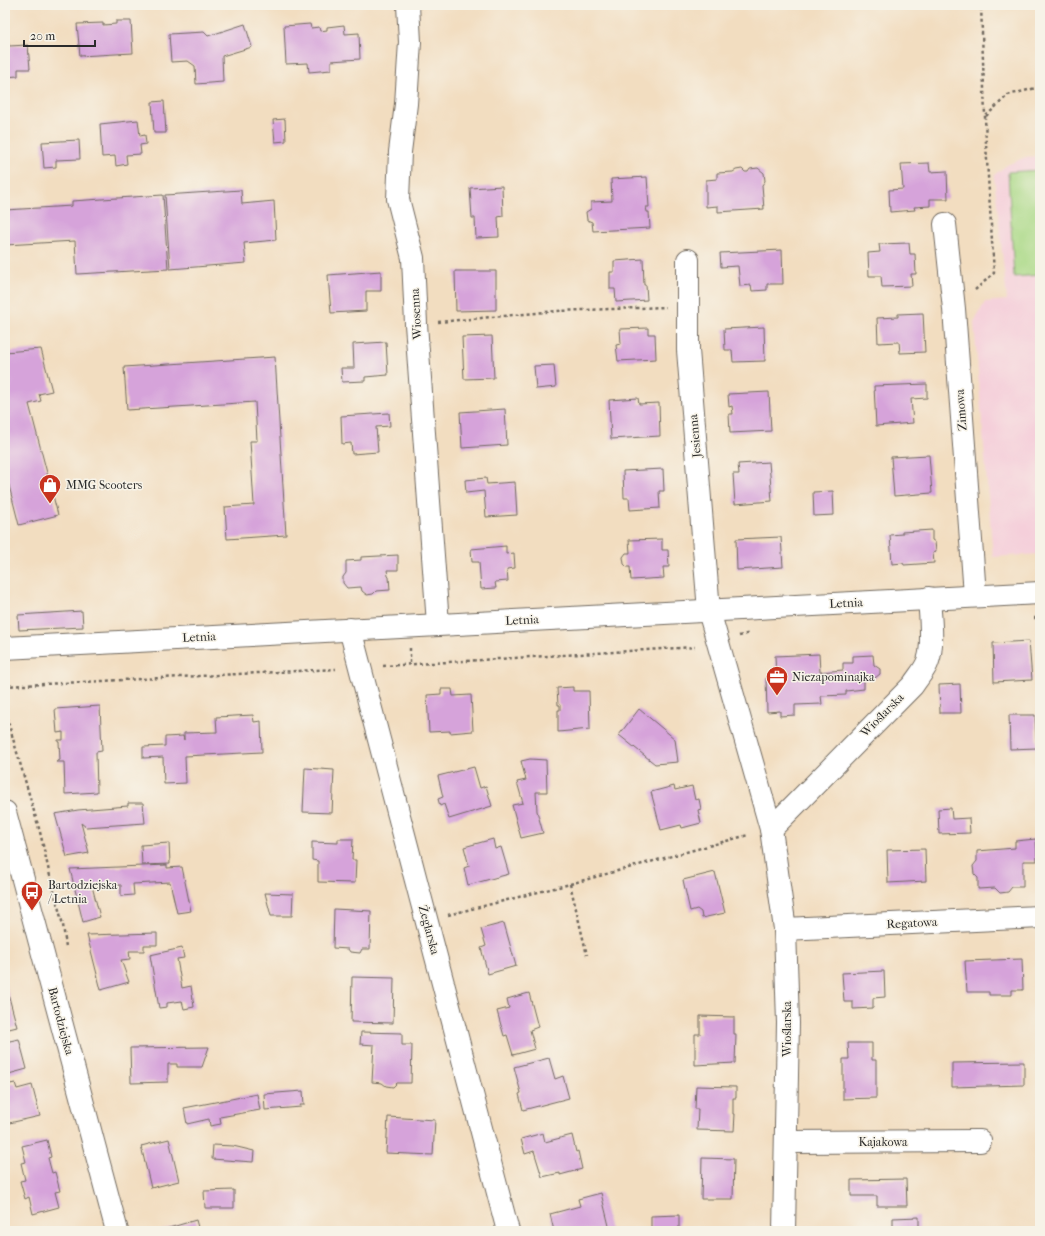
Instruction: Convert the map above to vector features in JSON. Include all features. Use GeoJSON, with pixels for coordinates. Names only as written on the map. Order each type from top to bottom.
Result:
{"type":"FeatureCollection","features":[{"type":"Feature","properties":{"kind":"street","name":"Wiosenna"},"geometry":{"type":"LineString","coordinates":[[408,5],[410,42],[406,104],[400,152],[398,199],[413,258],[416,324],[438,624]]}},
{"type":"Feature","properties":{"kind":"street","name":"Zimowa"},"geometry":{"type":"LineString","coordinates":[[945,224],[954,309],[975,596]]}},
{"type":"Feature","properties":{"kind":"street","name":"Jesienna"},"geometry":{"type":"LineString","coordinates":[[688,260],[688,350],[709,611]]}},
{"type":"Feature","properties":{"kind":"street","name":"Letnia"},"geometry":{"type":"LineString","coordinates":[[5,648],[1040,593]]}},
{"type":"Feature","properties":{"kind":"street","name":"Wioślarska"},"geometry":{"type":"LineString","coordinates":[[771,829],[913,685],[922,672],[928,661],[931,647],[929,598]]}},
{"type":"Feature","properties":{"kind":"street","name":"Wioślarska"},"geometry":{"type":"LineString","coordinates":[[709,611],[771,829],[785,929],[788,1022],[784,1231]]}},
{"type":"Feature","properties":{"kind":"street","name":"Żeglarska"},"geometry":{"type":"LineString","coordinates":[[350,629],[508,1231]]}},
{"type":"Feature","properties":{"kind":"street","name":"Bartodziejska"},"geometry":{"type":"LineString","coordinates":[[5,812],[117,1231]]}},
{"type":"Feature","properties":{"kind":"street","name":"Regatowa"},"geometry":{"type":"LineString","coordinates":[[785,929],[1040,917]]}},
{"type":"Feature","properties":{"kind":"street","name":"Kajakowa"},"geometry":{"type":"LineString","coordinates":[[786,1142],[980,1141]]}},
{"type":"Feature","properties":{"kind":"path"},"geometry":{"type":"LineString","coordinates":[[954,309],[994,273],[986,144],[981,5]]}},
{"type":"Feature","properties":{"kind":"path"},"geometry":{"type":"LineString","coordinates":[[985,116],[1008,95],[1040,87]]}},
{"type":"Feature","properties":{"kind":"path"},"geometry":{"type":"LineString","coordinates":[[416,324],[557,311],[688,306]]}},
{"type":"Feature","properties":{"kind":"path"},"geometry":{"type":"LineString","coordinates":[[1029,619],[1040,618]]}},
{"type":"Feature","properties":{"kind":"path"},"geometry":{"type":"LineString","coordinates":[[5,686],[360,668],[693,647],[718,642],[756,631]]}},
{"type":"Feature","properties":{"kind":"path"},"geometry":{"type":"LineString","coordinates":[[5,711],[40,832],[66,940]]}},
{"type":"Feature","properties":{"kind":"path"},"geometry":{"type":"LineString","coordinates":[[426,920],[570,884],[771,829]]}},
{"type":"Feature","properties":{"kind":"path"},"geometry":{"type":"LineString","coordinates":[[570,884],[587,955]]}},
{"type":"Feature","properties":{"kind":"shaded area"},"geometry":{"type":"Polygon","coordinates":[[[1040,156],[1040,554],[993,557],[974,322],[985,302],[1007,300],[994,175],[1007,165],[1026,157],[1040,156]]]}},
{"type":"Feature","properties":{"kind":"green space"},"geometry":{"type":"Polygon","coordinates":[[[1040,170],[1040,275],[1014,277],[1008,172],[1040,170]]]}},
{"type":"Feature","properties":{"kind":"building"},"geometry":{"type":"Polygon","coordinates":[[[116,21],[131,21],[133,53],[80,56],[77,24],[116,24],[116,21]]]}},
{"type":"Feature","properties":{"kind":"building"},"geometry":{"type":"Polygon","coordinates":[[[245,24],[252,47],[222,56],[223,82],[196,84],[195,66],[188,61],[171,62],[169,34],[204,32],[208,36],[245,24]]]}},
{"type":"Feature","properties":{"kind":"building"},"geometry":{"type":"Polygon","coordinates":[[[310,24],[311,28],[319,27],[320,31],[327,30],[327,27],[344,25],[345,34],[359,33],[360,59],[331,61],[331,70],[309,72],[308,63],[286,64],[284,26],[310,24]]]}},
{"type":"Feature","properties":{"kind":"building"},"geometry":{"type":"Polygon","coordinates":[[[5,38],[8,38],[9,46],[28,45],[30,69],[18,69],[18,76],[5,77],[5,38]]]}},
{"type":"Feature","properties":{"kind":"building"},"geometry":{"type":"Polygon","coordinates":[[[164,101],[166,133],[154,133],[152,102],[164,101]]]}},
{"type":"Feature","properties":{"kind":"building"},"geometry":{"type":"Polygon","coordinates":[[[285,119],[286,141],[275,142],[273,120],[285,119]]]}},
{"type":"Feature","properties":{"kind":"building"},"geometry":{"type":"Polygon","coordinates":[[[138,120],[140,136],[145,135],[146,144],[140,145],[141,154],[126,155],[127,164],[116,166],[115,156],[102,157],[100,124],[138,120]]]}},
{"type":"Feature","properties":{"kind":"building"},"geometry":{"type":"Polygon","coordinates":[[[79,140],[80,159],[56,160],[56,167],[44,168],[42,142],[79,140]]]}},
{"type":"Feature","properties":{"kind":"building"},"geometry":{"type":"Polygon","coordinates":[[[929,163],[930,172],[947,171],[948,199],[930,199],[930,206],[914,207],[915,210],[890,212],[889,190],[903,189],[901,164],[929,163]]]}},
{"type":"Feature","properties":{"kind":"building"},"geometry":{"type":"Polygon","coordinates":[[[758,168],[764,173],[765,181],[762,185],[764,209],[718,212],[718,206],[706,207],[706,180],[717,179],[717,173],[733,172],[742,169],[745,172],[748,172],[750,169],[758,168]]]}},
{"type":"Feature","properties":{"kind":"building"},"geometry":{"type":"Polygon","coordinates":[[[647,177],[649,207],[646,207],[647,212],[649,212],[650,228],[593,231],[592,222],[587,220],[586,212],[591,209],[591,202],[612,201],[611,179],[647,177]]]}},
{"type":"Feature","properties":{"kind":"building"},"geometry":{"type":"Polygon","coordinates":[[[502,186],[503,216],[498,217],[499,237],[476,238],[475,218],[472,218],[470,188],[502,186]]]}},
{"type":"Feature","properties":{"kind":"building"},"geometry":{"type":"Polygon","coordinates":[[[241,190],[242,204],[274,201],[276,240],[244,243],[246,263],[170,269],[165,195],[241,190]]]}},
{"type":"Feature","properties":{"kind":"building"},"geometry":{"type":"Polygon","coordinates":[[[163,195],[168,269],[77,274],[75,241],[5,245],[5,210],[72,206],[72,201],[163,195]]]}},
{"type":"Feature","properties":{"kind":"building"},"geometry":{"type":"Polygon","coordinates":[[[909,243],[910,254],[915,254],[916,274],[911,274],[912,286],[882,287],[881,276],[869,276],[868,253],[880,252],[879,244],[909,243]]]}},
{"type":"Feature","properties":{"kind":"building"},"geometry":{"type":"Polygon","coordinates":[[[782,250],[783,284],[767,284],[767,290],[752,291],[751,285],[740,286],[738,266],[721,267],[720,253],[782,250]]]}},
{"type":"Feature","properties":{"kind":"building"},"geometry":{"type":"Polygon","coordinates":[[[643,259],[644,285],[646,285],[647,300],[616,302],[615,289],[610,289],[610,272],[614,272],[614,261],[643,259]]]}},
{"type":"Feature","properties":{"kind":"building"},"geometry":{"type":"Polygon","coordinates":[[[381,271],[381,291],[366,291],[366,311],[331,313],[328,275],[381,271]]]}},
{"type":"Feature","properties":{"kind":"building"},"geometry":{"type":"Polygon","coordinates":[[[455,271],[496,271],[496,310],[456,311],[455,271]]]}},
{"type":"Feature","properties":{"kind":"building"},"geometry":{"type":"Polygon","coordinates":[[[923,313],[925,352],[900,353],[899,342],[878,343],[877,318],[898,317],[898,314],[923,313]]]}},
{"type":"Feature","properties":{"kind":"building"},"geometry":{"type":"Polygon","coordinates":[[[764,327],[765,361],[733,362],[732,350],[725,350],[724,329],[764,327]]]}},
{"type":"Feature","properties":{"kind":"building"},"geometry":{"type":"Polygon","coordinates":[[[648,328],[648,334],[655,334],[656,359],[618,361],[616,345],[621,344],[620,329],[648,328]]]}},
{"type":"Feature","properties":{"kind":"building"},"geometry":{"type":"Polygon","coordinates":[[[492,336],[494,378],[464,379],[462,337],[492,336]]]}},
{"type":"Feature","properties":{"kind":"building"},"geometry":{"type":"Polygon","coordinates":[[[386,342],[388,375],[365,377],[365,381],[342,382],[341,368],[354,368],[353,344],[386,342]]]}},
{"type":"Feature","properties":{"kind":"building"},"geometry":{"type":"Polygon","coordinates":[[[41,349],[52,391],[39,394],[41,401],[29,404],[58,515],[19,525],[5,470],[5,352],[41,349]]]}},
{"type":"Feature","properties":{"kind":"building"},"geometry":{"type":"Polygon","coordinates":[[[275,357],[286,535],[227,539],[225,507],[254,505],[250,441],[257,441],[255,402],[127,410],[124,367],[275,357]]]}},
{"type":"Feature","properties":{"kind":"building"},"geometry":{"type":"Polygon","coordinates":[[[554,365],[556,387],[536,389],[534,366],[554,365]]]}},
{"type":"Feature","properties":{"kind":"building"},"geometry":{"type":"Polygon","coordinates":[[[927,384],[927,398],[911,399],[913,423],[876,426],[874,386],[927,384]]]}},
{"type":"Feature","properties":{"kind":"building"},"geometry":{"type":"Polygon","coordinates":[[[769,392],[771,431],[730,433],[729,414],[733,414],[732,406],[729,407],[728,394],[769,392]]]}},
{"type":"Feature","properties":{"kind":"building"},"geometry":{"type":"Polygon","coordinates":[[[638,398],[639,404],[659,403],[660,436],[611,439],[609,400],[638,398]]]}},
{"type":"Feature","properties":{"kind":"building"},"geometry":{"type":"Polygon","coordinates":[[[505,409],[507,445],[462,448],[460,412],[505,409]]]}},
{"type":"Feature","properties":{"kind":"building"},"geometry":{"type":"Polygon","coordinates":[[[389,413],[390,426],[376,427],[378,452],[352,454],[351,443],[342,444],[341,416],[389,413]]]}},
{"type":"Feature","properties":{"kind":"building"},"geometry":{"type":"Polygon","coordinates":[[[929,455],[932,493],[894,496],[891,457],[929,455]]]}},
{"type":"Feature","properties":{"kind":"building"},"geometry":{"type":"Polygon","coordinates":[[[769,462],[772,501],[735,504],[733,474],[739,474],[738,464],[769,462]]]}},
{"type":"Feature","properties":{"kind":"building"},"geometry":{"type":"Polygon","coordinates":[[[663,469],[664,491],[659,491],[660,508],[630,510],[629,498],[624,498],[623,471],[663,469]]]}},
{"type":"Feature","properties":{"kind":"building"},"geometry":{"type":"Polygon","coordinates":[[[486,478],[487,484],[515,482],[517,515],[486,517],[484,491],[466,493],[465,480],[486,478]]]}},
{"type":"Feature","properties":{"kind":"building"},"geometry":{"type":"Polygon","coordinates":[[[833,491],[834,515],[814,516],[813,492],[833,491]]]}},
{"type":"Feature","properties":{"kind":"building"},"geometry":{"type":"Polygon","coordinates":[[[932,530],[932,540],[935,542],[936,551],[933,553],[934,563],[904,565],[903,563],[892,564],[890,535],[902,534],[902,532],[932,530]]]}},
{"type":"Feature","properties":{"kind":"building"},"geometry":{"type":"Polygon","coordinates":[[[781,537],[783,567],[737,570],[736,539],[781,537]]]}},
{"type":"Feature","properties":{"kind":"building"},"geometry":{"type":"Polygon","coordinates":[[[662,539],[662,550],[668,550],[669,567],[663,567],[664,578],[631,580],[630,567],[627,567],[624,564],[623,557],[626,553],[630,553],[629,540],[662,539]]]}},
{"type":"Feature","properties":{"kind":"building"},"geometry":{"type":"Polygon","coordinates":[[[506,546],[506,554],[514,553],[515,568],[507,569],[508,581],[495,582],[496,588],[481,589],[479,562],[472,562],[471,549],[506,546]]]}},
{"type":"Feature","properties":{"kind":"building"},"geometry":{"type":"Polygon","coordinates":[[[398,555],[398,570],[387,570],[390,590],[376,591],[373,594],[367,595],[362,591],[361,587],[347,588],[343,583],[343,577],[346,573],[346,561],[361,560],[361,557],[398,555]]]}},
{"type":"Feature","properties":{"kind":"building"},"geometry":{"type":"Polygon","coordinates":[[[82,611],[83,627],[19,630],[18,615],[82,611]]]}},
{"type":"Feature","properties":{"kind":"building"},"geometry":{"type":"Polygon","coordinates":[[[1029,641],[1032,680],[994,682],[993,643],[1029,641]]]}},
{"type":"Feature","properties":{"kind":"building"},"geometry":{"type":"Polygon","coordinates":[[[819,654],[820,672],[843,670],[843,663],[853,663],[853,656],[873,655],[874,665],[880,669],[880,674],[875,678],[864,679],[864,689],[846,691],[846,695],[821,696],[822,704],[795,705],[795,715],[780,716],[780,711],[767,712],[766,678],[776,678],[775,656],[819,654]]]}},
{"type":"Feature","properties":{"kind":"building"},"geometry":{"type":"Polygon","coordinates":[[[960,684],[961,713],[940,713],[939,685],[960,684]]]}},
{"type":"Feature","properties":{"kind":"building"},"geometry":{"type":"Polygon","coordinates":[[[573,687],[573,691],[589,691],[590,729],[558,732],[558,710],[560,710],[560,705],[558,705],[557,688],[573,687]]]}},
{"type":"Feature","properties":{"kind":"building"},"geometry":{"type":"Polygon","coordinates":[[[441,689],[452,689],[453,696],[471,695],[473,731],[450,733],[450,731],[429,732],[427,695],[441,694],[441,689]]]}},
{"type":"Feature","properties":{"kind":"building"},"geometry":{"type":"Polygon","coordinates":[[[100,706],[102,751],[96,752],[97,792],[65,794],[64,762],[56,762],[60,760],[58,740],[63,740],[63,732],[57,733],[55,709],[100,706]]]}},
{"type":"Feature","properties":{"kind":"building"},"geometry":{"type":"Polygon","coordinates":[[[639,709],[675,739],[678,762],[655,764],[619,735],[639,709]]]}},
{"type":"Feature","properties":{"kind":"building"},"geometry":{"type":"Polygon","coordinates":[[[253,715],[254,722],[261,721],[262,752],[185,756],[186,783],[164,784],[163,757],[143,758],[143,747],[165,746],[165,737],[183,736],[184,740],[184,733],[217,732],[216,717],[253,715]]]}},
{"type":"Feature","properties":{"kind":"building"},"geometry":{"type":"Polygon","coordinates":[[[1009,715],[1035,715],[1037,748],[1010,749],[1009,715]]]}},
{"type":"Feature","properties":{"kind":"building"},"geometry":{"type":"Polygon","coordinates":[[[530,759],[546,760],[547,792],[536,792],[537,811],[543,833],[521,838],[512,805],[523,803],[517,782],[526,780],[521,761],[530,759]]]}},
{"type":"Feature","properties":{"kind":"building"},"geometry":{"type":"Polygon","coordinates":[[[474,767],[480,788],[486,786],[492,806],[449,819],[444,804],[440,806],[438,799],[443,797],[438,776],[474,767]]]}},
{"type":"Feature","properties":{"kind":"building"},"geometry":{"type":"Polygon","coordinates":[[[305,768],[334,770],[332,813],[303,812],[305,768]]]}},
{"type":"Feature","properties":{"kind":"building"},"geometry":{"type":"Polygon","coordinates":[[[674,786],[675,790],[692,786],[695,800],[699,799],[701,809],[698,810],[701,823],[682,828],[681,825],[661,830],[651,792],[674,786]]]}},
{"type":"Feature","properties":{"kind":"building"},"geometry":{"type":"Polygon","coordinates":[[[128,803],[143,803],[145,823],[86,827],[81,823],[89,853],[67,857],[55,814],[78,810],[128,806],[128,803]]]}},
{"type":"Feature","properties":{"kind":"building"},"geometry":{"type":"Polygon","coordinates":[[[951,808],[952,819],[969,818],[970,833],[939,834],[938,809],[951,808]]]}},
{"type":"Feature","properties":{"kind":"building"},"geometry":{"type":"Polygon","coordinates":[[[338,839],[353,839],[352,860],[356,860],[355,883],[318,882],[318,861],[312,860],[312,842],[338,843],[338,839]]]}},
{"type":"Feature","properties":{"kind":"building"},"geometry":{"type":"Polygon","coordinates":[[[493,839],[495,849],[501,847],[509,874],[468,885],[464,868],[469,866],[464,847],[493,839]]]}},
{"type":"Feature","properties":{"kind":"building"},"geometry":{"type":"Polygon","coordinates":[[[1036,839],[1037,861],[1023,861],[1023,887],[1012,887],[1008,892],[1000,893],[995,888],[978,889],[978,878],[974,874],[973,866],[977,861],[977,851],[1015,848],[1015,841],[1036,839]]]}},
{"type":"Feature","properties":{"kind":"building"},"geometry":{"type":"Polygon","coordinates":[[[169,843],[170,864],[142,865],[141,845],[169,843]]]}},
{"type":"Feature","properties":{"kind":"building"},"geometry":{"type":"Polygon","coordinates":[[[925,849],[926,881],[888,883],[887,850],[925,849]]]}},
{"type":"Feature","properties":{"kind":"building"},"geometry":{"type":"Polygon","coordinates":[[[167,865],[167,868],[182,867],[191,911],[177,913],[170,882],[133,884],[134,895],[121,896],[121,885],[92,886],[100,917],[83,922],[70,869],[167,865]]]}},
{"type":"Feature","properties":{"kind":"building"},"geometry":{"type":"Polygon","coordinates":[[[715,872],[725,913],[702,918],[701,912],[697,909],[690,911],[683,880],[715,872]]]}},
{"type":"Feature","properties":{"kind":"building"},"geometry":{"type":"Polygon","coordinates":[[[265,893],[293,894],[292,916],[271,916],[265,893]]]}},
{"type":"Feature","properties":{"kind":"building"},"geometry":{"type":"Polygon","coordinates":[[[334,909],[371,911],[370,949],[362,949],[360,953],[350,952],[348,949],[333,948],[334,909]]]}},
{"type":"Feature","properties":{"kind":"building"},"geometry":{"type":"Polygon","coordinates":[[[504,923],[516,966],[488,974],[481,948],[486,946],[481,929],[504,923]]]}},
{"type":"Feature","properties":{"kind":"building"},"geometry":{"type":"Polygon","coordinates":[[[157,933],[157,945],[144,945],[144,951],[129,951],[130,959],[121,960],[129,982],[101,990],[87,935],[157,933]]]}},
{"type":"Feature","properties":{"kind":"building"},"geometry":{"type":"Polygon","coordinates":[[[182,948],[184,958],[177,959],[182,988],[191,986],[194,1007],[184,1009],[182,1001],[167,1003],[167,1007],[159,1008],[150,955],[182,948]]]}},
{"type":"Feature","properties":{"kind":"building"},"geometry":{"type":"Polygon","coordinates":[[[1022,959],[1023,990],[1012,990],[1012,995],[989,995],[989,992],[967,992],[965,961],[1022,959]]]}},
{"type":"Feature","properties":{"kind":"building"},"geometry":{"type":"Polygon","coordinates":[[[884,971],[885,997],[873,998],[873,1008],[853,1009],[853,1002],[844,1002],[842,973],[884,971]]]}},
{"type":"Feature","properties":{"kind":"building"},"geometry":{"type":"Polygon","coordinates":[[[352,977],[394,978],[393,1023],[351,1022],[352,977]]]}},
{"type":"Feature","properties":{"kind":"building"},"geometry":{"type":"Polygon","coordinates":[[[5,982],[17,1027],[5,1030],[5,982]]]}},
{"type":"Feature","properties":{"kind":"building"},"geometry":{"type":"Polygon","coordinates":[[[529,993],[538,1027],[530,1030],[535,1049],[513,1055],[507,1035],[504,1036],[497,1011],[509,1008],[507,999],[529,993]]]}},
{"type":"Feature","properties":{"kind":"building"},"geometry":{"type":"Polygon","coordinates":[[[700,1016],[734,1017],[734,1034],[736,1034],[735,1063],[695,1065],[695,1034],[700,1034],[700,1016]]]}},
{"type":"Feature","properties":{"kind":"building"},"geometry":{"type":"Polygon","coordinates":[[[361,1032],[402,1033],[402,1045],[412,1045],[411,1083],[397,1083],[393,1087],[386,1086],[382,1083],[372,1082],[374,1045],[360,1044],[361,1032]]]}},
{"type":"Feature","properties":{"kind":"building"},"geometry":{"type":"Polygon","coordinates":[[[19,1039],[27,1069],[5,1075],[5,1042],[19,1039]]]}},
{"type":"Feature","properties":{"kind":"building"},"geometry":{"type":"Polygon","coordinates":[[[848,1043],[872,1043],[872,1060],[876,1060],[876,1098],[843,1099],[843,1059],[849,1059],[848,1043]]]}},
{"type":"Feature","properties":{"kind":"building"},"geometry":{"type":"Polygon","coordinates":[[[209,1047],[202,1067],[177,1067],[177,1064],[168,1064],[168,1082],[131,1083],[130,1048],[209,1047]]]}},
{"type":"Feature","properties":{"kind":"building"},"geometry":{"type":"Polygon","coordinates":[[[549,1058],[555,1079],[563,1076],[569,1098],[523,1110],[519,1094],[521,1093],[514,1067],[549,1058]]]}},
{"type":"Feature","properties":{"kind":"building"},"geometry":{"type":"Polygon","coordinates":[[[1024,1062],[1024,1085],[952,1087],[952,1063],[1024,1062]]]}},
{"type":"Feature","properties":{"kind":"building"},"geometry":{"type":"Polygon","coordinates":[[[15,1083],[17,1089],[32,1085],[40,1116],[5,1124],[5,1085],[15,1083]]]}},
{"type":"Feature","properties":{"kind":"building"},"geometry":{"type":"Polygon","coordinates":[[[696,1086],[736,1087],[736,1098],[733,1098],[733,1114],[735,1114],[734,1131],[697,1130],[698,1109],[695,1109],[696,1086]]]}},
{"type":"Feature","properties":{"kind":"building"},"geometry":{"type":"Polygon","coordinates":[[[303,1091],[304,1105],[300,1105],[301,1107],[265,1110],[264,1094],[303,1091]]]}},
{"type":"Feature","properties":{"kind":"building"},"geometry":{"type":"Polygon","coordinates":[[[257,1094],[260,1110],[220,1117],[221,1124],[210,1126],[209,1119],[187,1124],[184,1108],[257,1094]]]}},
{"type":"Feature","properties":{"kind":"building"},"geometry":{"type":"Polygon","coordinates":[[[388,1117],[435,1120],[433,1155],[386,1153],[388,1117]]]}},
{"type":"Feature","properties":{"kind":"building"},"geometry":{"type":"Polygon","coordinates":[[[543,1133],[545,1142],[572,1135],[576,1152],[578,1151],[582,1169],[560,1175],[560,1173],[542,1177],[534,1151],[525,1154],[521,1139],[543,1133]]]}},
{"type":"Feature","properties":{"kind":"building"},"geometry":{"type":"Polygon","coordinates":[[[169,1139],[179,1181],[151,1188],[141,1146],[169,1139]]]}},
{"type":"Feature","properties":{"kind":"building"},"geometry":{"type":"Polygon","coordinates":[[[47,1140],[51,1157],[48,1158],[52,1173],[55,1172],[60,1191],[55,1192],[59,1207],[33,1214],[29,1197],[25,1199],[20,1181],[25,1180],[21,1163],[26,1162],[22,1146],[47,1140]]]}},
{"type":"Feature","properties":{"kind":"building"},"geometry":{"type":"Polygon","coordinates":[[[213,1145],[233,1146],[254,1151],[253,1162],[212,1159],[213,1145]]]}},
{"type":"Feature","properties":{"kind":"building"},"geometry":{"type":"Polygon","coordinates":[[[702,1158],[734,1159],[733,1199],[701,1199],[702,1158]]]}},
{"type":"Feature","properties":{"kind":"building"},"geometry":{"type":"Polygon","coordinates":[[[906,1179],[907,1206],[877,1206],[877,1196],[851,1196],[851,1180],[906,1179]]]}},
{"type":"Feature","properties":{"kind":"building"},"geometry":{"type":"Polygon","coordinates":[[[234,1190],[234,1208],[205,1208],[204,1191],[234,1190]]]}},
{"type":"Feature","properties":{"kind":"building"},"geometry":{"type":"Polygon","coordinates":[[[601,1193],[610,1230],[554,1231],[550,1214],[580,1206],[578,1199],[601,1193]]]}},
{"type":"Feature","properties":{"kind":"building"},"geometry":{"type":"Polygon","coordinates":[[[679,1215],[679,1231],[651,1231],[651,1216],[679,1215]]]}},
{"type":"Feature","properties":{"kind":"building"},"geometry":{"type":"Polygon","coordinates":[[[919,1217],[919,1231],[893,1231],[893,1218],[919,1217]]]}},
{"type":"Feature","properties":{"kind":"building"},"geometry":{"type":"Polygon","coordinates":[[[196,1220],[199,1231],[162,1231],[162,1230],[196,1220]]]}},
{"type":"Feature","properties":{"kind":"place","name":"MMG Scooters"},"geometry":{"type":"Point","coordinates":[50,504]}},
{"type":"Feature","properties":{"kind":"place","name":"Niezapominajka"},"geometry":{"type":"Point","coordinates":[777,696]}},
{"type":"Feature","properties":{"kind":"place","name":"Bartodziejska / Letnia"},"geometry":{"type":"Point","coordinates":[32,912]}}]}
